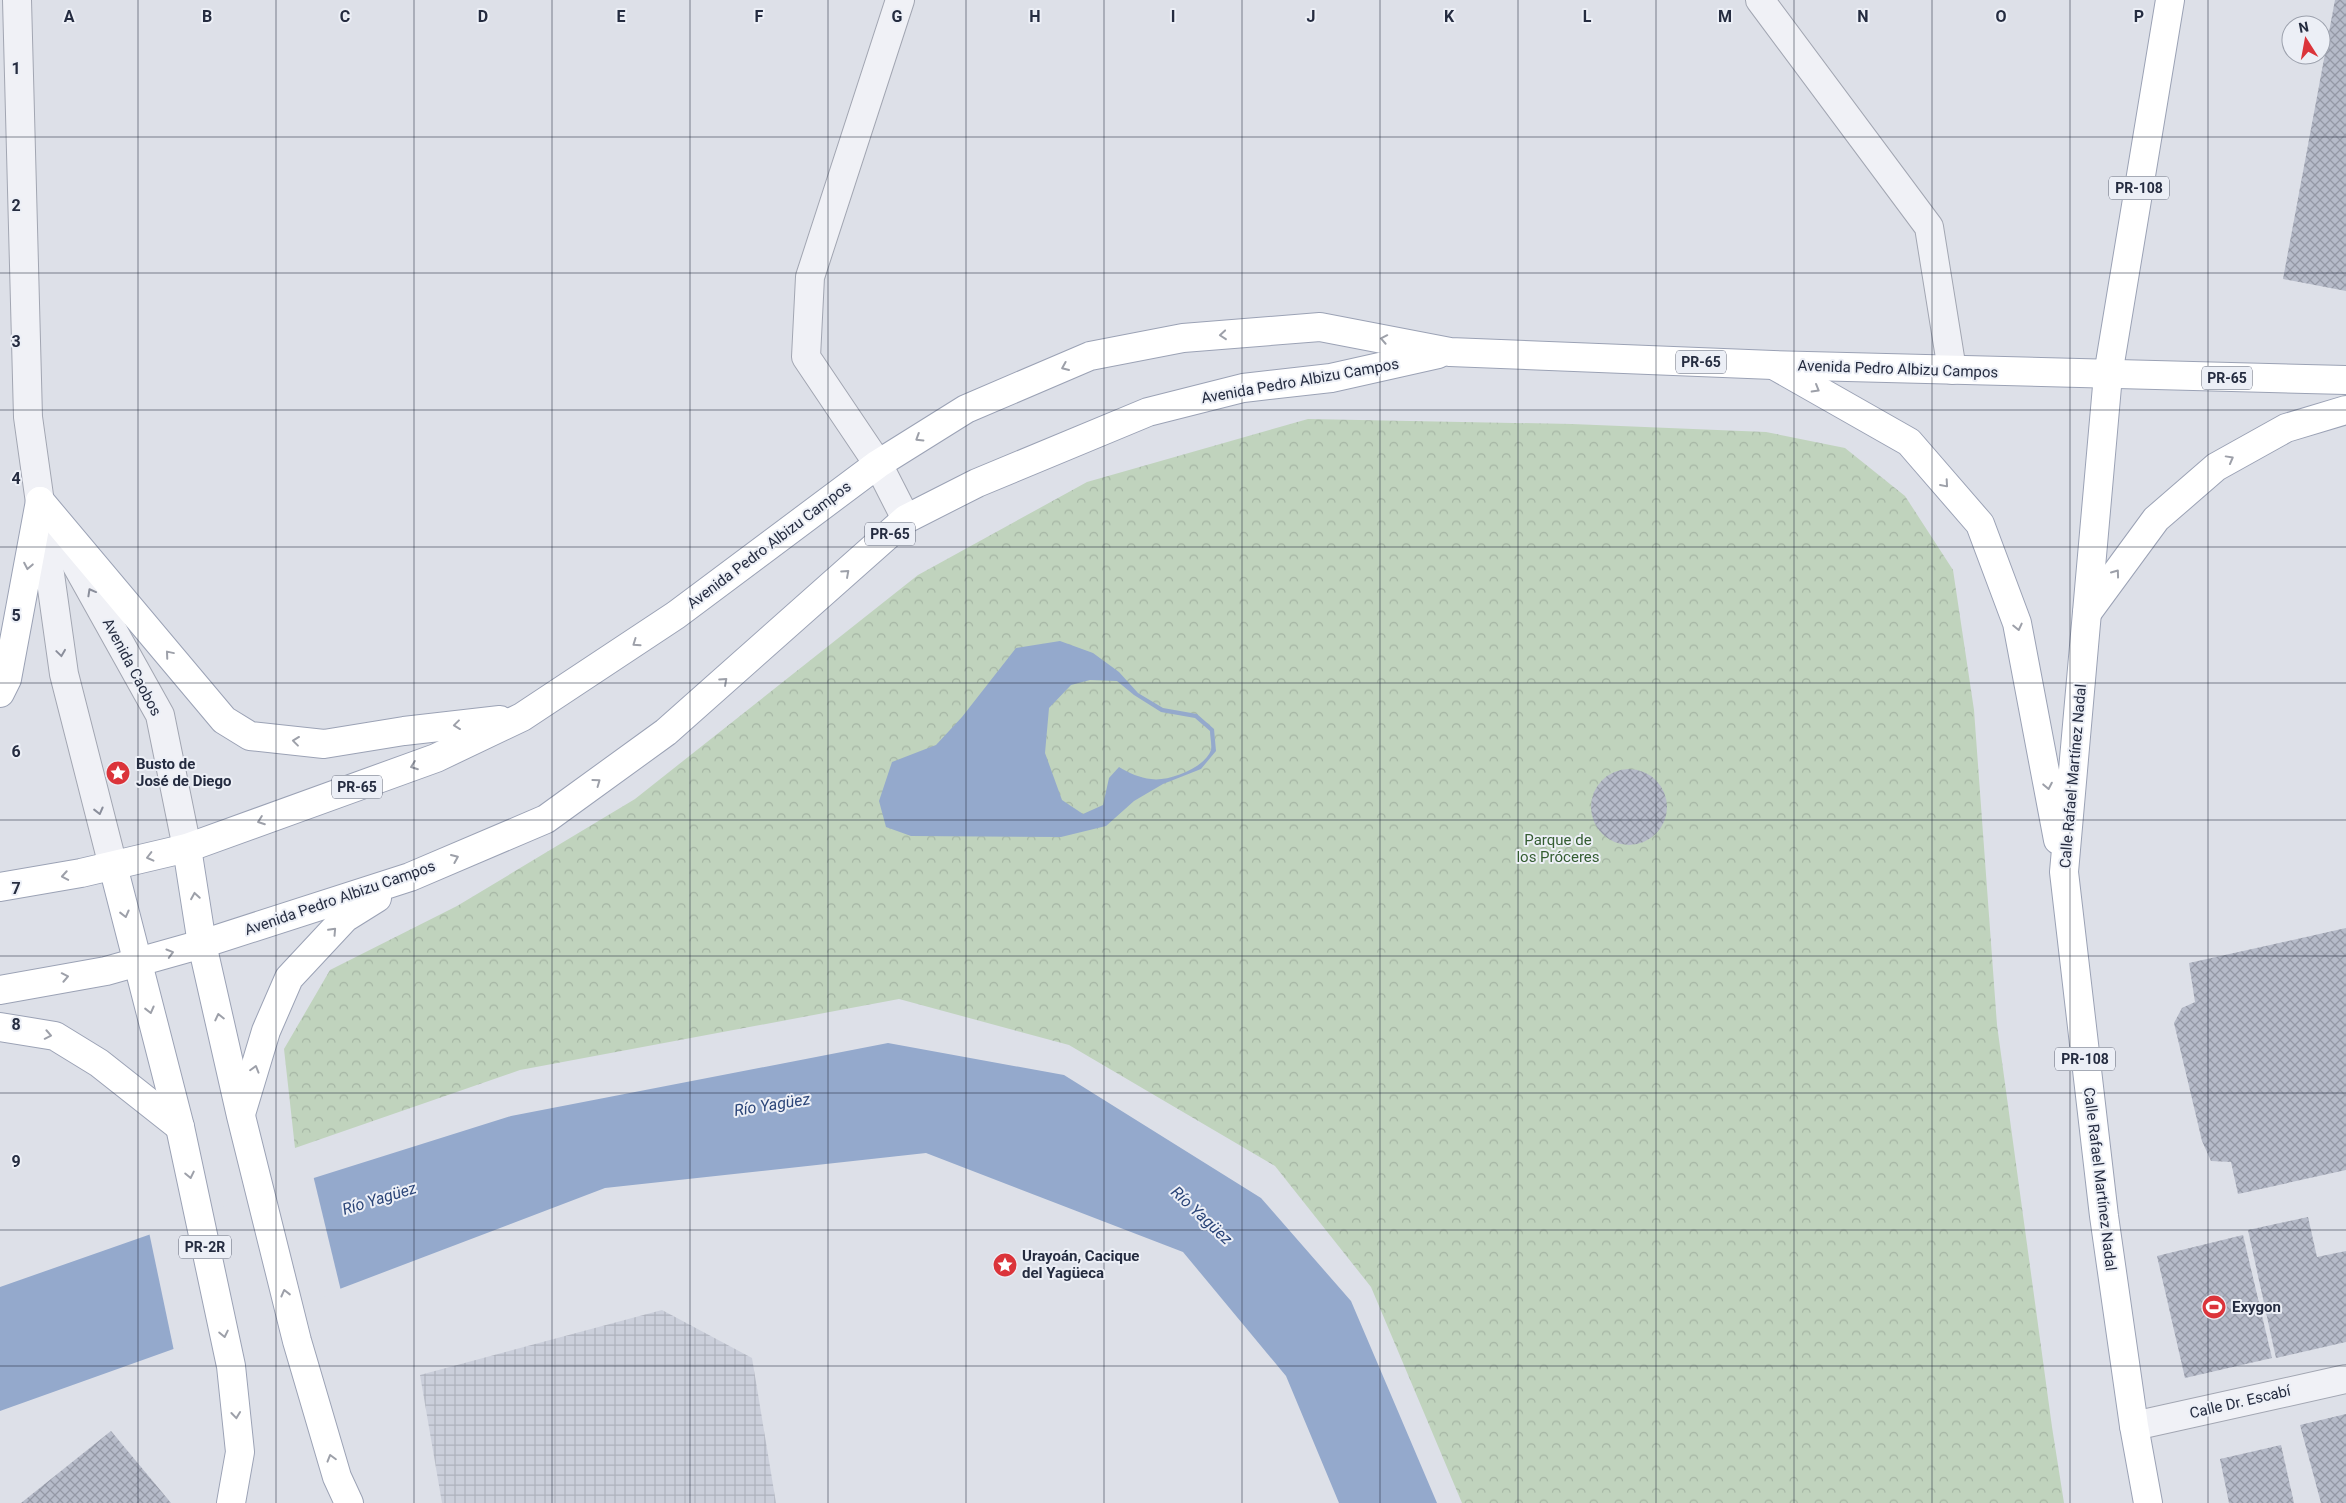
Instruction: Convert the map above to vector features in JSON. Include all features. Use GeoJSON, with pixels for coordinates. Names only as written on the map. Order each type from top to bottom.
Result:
{"type":"FeatureCollection","features":[{"type":"Feature","properties":{"kind":"main road","name":"PR-108"},"geometry":{"type":"LineString","coordinates":[[2108,375],[2170,0]]}},
{"type":"Feature","properties":{"kind":"main road","name":"Avenida Pedro Albizu Campos"},"geometry":{"type":"LineString","coordinates":[[0,887],[113,866],[187,848],[436,758],[522,717],[676,615],[878,464],[966,409],[1090,356],[1099,354],[1183,338],[1320,327],[1450,352],[1774,365],[2346,380]]}},
{"type":"Feature","properties":{"kind":"main road","name":"Avenida Pedro Albizu Campos"},"geometry":{"type":"LineString","coordinates":[[0,990],[138,963],[202,944],[410,877],[546,819],[666,732],[906,519],[977,483],[1148,412],[1242,388],[1331,378],[1450,352]]}},
{"type":"Feature","properties":{"kind":"main road"},"geometry":{"type":"LineString","coordinates":[[1774,365],[1909,442],[1980,524],[2017,623],[2064,872]]}},
{"type":"Feature","properties":{"kind":"main road","name":"Calle Rafael Martínez Nadal"},"geometry":{"type":"LineString","coordinates":[[2108,375],[2064,872],[2104,1216],[2134,1426],[2148,1503]]}},
{"type":"Feature","properties":{"kind":"main road"},"geometry":{"type":"LineString","coordinates":[[2087,613],[2156,519],[2216,467],[2286,428],[2346,410]]}},
{"type":"Feature","properties":{"kind":"main road"},"geometry":{"type":"LineString","coordinates":[[0,693],[7,679],[40,500]]}},
{"type":"Feature","properties":{"kind":"main road"},"geometry":{"type":"LineString","coordinates":[[40,500],[224,720],[250,736],[324,744],[404,731],[522,717]]}},
{"type":"Feature","properties":{"kind":"main road"},"geometry":{"type":"LineString","coordinates":[[187,848],[202,944],[241,1116],[297,1341],[337,1477],[349,1503]]}},
{"type":"Feature","properties":{"kind":"main road","name":"PR-2R"},"geometry":{"type":"LineString","coordinates":[[113,866],[180,1127],[230,1366],[240,1452],[231,1503]]}},
{"type":"Feature","properties":{"kind":"main road"},"geometry":{"type":"LineString","coordinates":[[241,1116],[266,1030],[289,978],[345,918],[410,877]]}},
{"type":"Feature","properties":{"kind":"main road"},"geometry":{"type":"LineString","coordinates":[[0,1027],[55,1036],[100,1063],[180,1127]]}},
{"type":"Feature","properties":{"kind":"street","name":"Avenida Caobos"},"geometry":{"type":"LineString","coordinates":[[17,0],[28,417],[64,674],[113,866]]}},
{"type":"Feature","properties":{"kind":"street"},"geometry":{"type":"LineString","coordinates":[[900,0],[810,277],[806,357],[878,464],[906,519]]}},
{"type":"Feature","properties":{"kind":"street"},"geometry":{"type":"LineString","coordinates":[[1760,0],[1929,227],[1952,370]]}},
{"type":"Feature","properties":{"kind":"street","name":"Avenida Caobos"},"geometry":{"type":"LineString","coordinates":[[40,500],[160,715],[187,848]]}},
{"type":"Feature","properties":{"kind":"street","name":"Calle Dr. Escabí"},"geometry":{"type":"LineString","coordinates":[[2134,1426],[2346,1379]]}},
{"type":"Feature","properties":{"kind":"shaded area"},"geometry":{"type":"Polygon","coordinates":[[[662,1310],[752,1358],[776,1503],[442,1503],[420,1375],[662,1310]]]}},
{"type":"Feature","properties":{"kind":"green space","name":"Parque de los Próceres"},"geometry":{"type":"Polygon","coordinates":[[[1308,419],[1572,424],[1766,432],[1845,448],[1905,496],[1953,570],[1974,710],[1997,1025],[2064,1503],[1462,1503],[1371,1287],[1275,1166],[1069,1045],[899,999],[520,1070],[295,1148],[284,1049],[330,970],[457,906],[635,799],[918,575],[1087,482],[1308,419]]]}},
{"type":"Feature","properties":{"kind":"water"},"geometry":{"type":"Polygon","coordinates":[[[1060,641],[1093,653],[1119,672],[1138,693],[1163,708],[1197,714],[1214,729],[1216,751],[1201,769],[1163,784],[1134,801],[1106,826],[1061,837],[911,836],[886,827],[879,801],[892,762],[936,745],[962,717],[1016,648],[1060,641]],[[1090,680],[1071,685],[1049,708],[1045,753],[1062,800],[1083,814],[1103,805],[1109,778],[1119,767],[1143,778],[1167,778],[1194,768],[1207,757],[1211,750],[1210,731],[1195,718],[1161,712],[1134,695],[1117,681],[1090,680]]]}},
{"type":"Feature","properties":{"kind":"water","name":"Río Yagüez"},"geometry":{"type":"Polygon","coordinates":[[[888,1043],[1064,1075],[1261,1198],[1351,1301],[1437,1503],[1339,1503],[1286,1376],[1183,1252],[926,1153],[605,1188],[316,1298],[0,1411],[0,1287],[282,1188],[511,1116],[888,1043]]]}},
{"type":"Feature","properties":{"kind":"pier"},"geometry":{"type":"Polygon","coordinates":[[[313,1175],[341,1291],[174,1351],[149,1232],[313,1175]]]}},
{"type":"Feature","properties":{"kind":"building"},"geometry":{"type":"Polygon","coordinates":[[[2335,0],[2346,0],[2346,291],[2283,279],[2323,65],[2331,65],[2331,21],[2335,0]]]}},
{"type":"Feature","properties":{"kind":"building"},"geometry":{"type":"Polygon","coordinates":[[[1629,769],[1643,772],[1656,780],[1664,793],[1667,807],[1664,821],[1656,834],[1643,842],[1629,845],[1615,842],[1602,834],[1594,821],[1591,807],[1594,793],[1602,780],[1615,772],[1629,769]]]}},
{"type":"Feature","properties":{"kind":"building"},"geometry":{"type":"Polygon","coordinates":[[[2346,928],[2346,1170],[2238,1194],[2231,1162],[2211,1161],[2202,1141],[2174,1023],[2182,1008],[2195,1002],[2189,963],[2346,928]]]}},
{"type":"Feature","properties":{"kind":"building"},"geometry":{"type":"Polygon","coordinates":[[[2308,1217],[2317,1257],[2346,1251],[2346,1342],[2276,1358],[2248,1230],[2308,1217]]]}},
{"type":"Feature","properties":{"kind":"building","name":"Exygon"},"geometry":{"type":"Polygon","coordinates":[[[2243,1235],[2272,1358],[2185,1378],[2157,1256],[2243,1235]]]}},
{"type":"Feature","properties":{"kind":"building"},"geometry":{"type":"Polygon","coordinates":[[[2346,1414],[2346,1503],[2321,1503],[2300,1425],[2346,1414]]]}},
{"type":"Feature","properties":{"kind":"building"},"geometry":{"type":"Polygon","coordinates":[[[111,1431],[171,1503],[21,1503],[111,1431]]]}},
{"type":"Feature","properties":{"kind":"building"},"geometry":{"type":"Polygon","coordinates":[[[2281,1445],[2294,1503],[2229,1503],[2220,1459],[2281,1445]]]}},
{"type":"Feature","properties":{"kind":"place","name":"Busto de José de Diego"},"geometry":{"type":"Point","coordinates":[118,773]}},
{"type":"Feature","properties":{"kind":"place","name":"Urayoán, Cacique del Yagüeca"},"geometry":{"type":"Point","coordinates":[1005,1265]}},
{"type":"Feature","properties":{"kind":"place","name":"Exygon"},"geometry":{"type":"Point","coordinates":[2214,1307]}}]}
